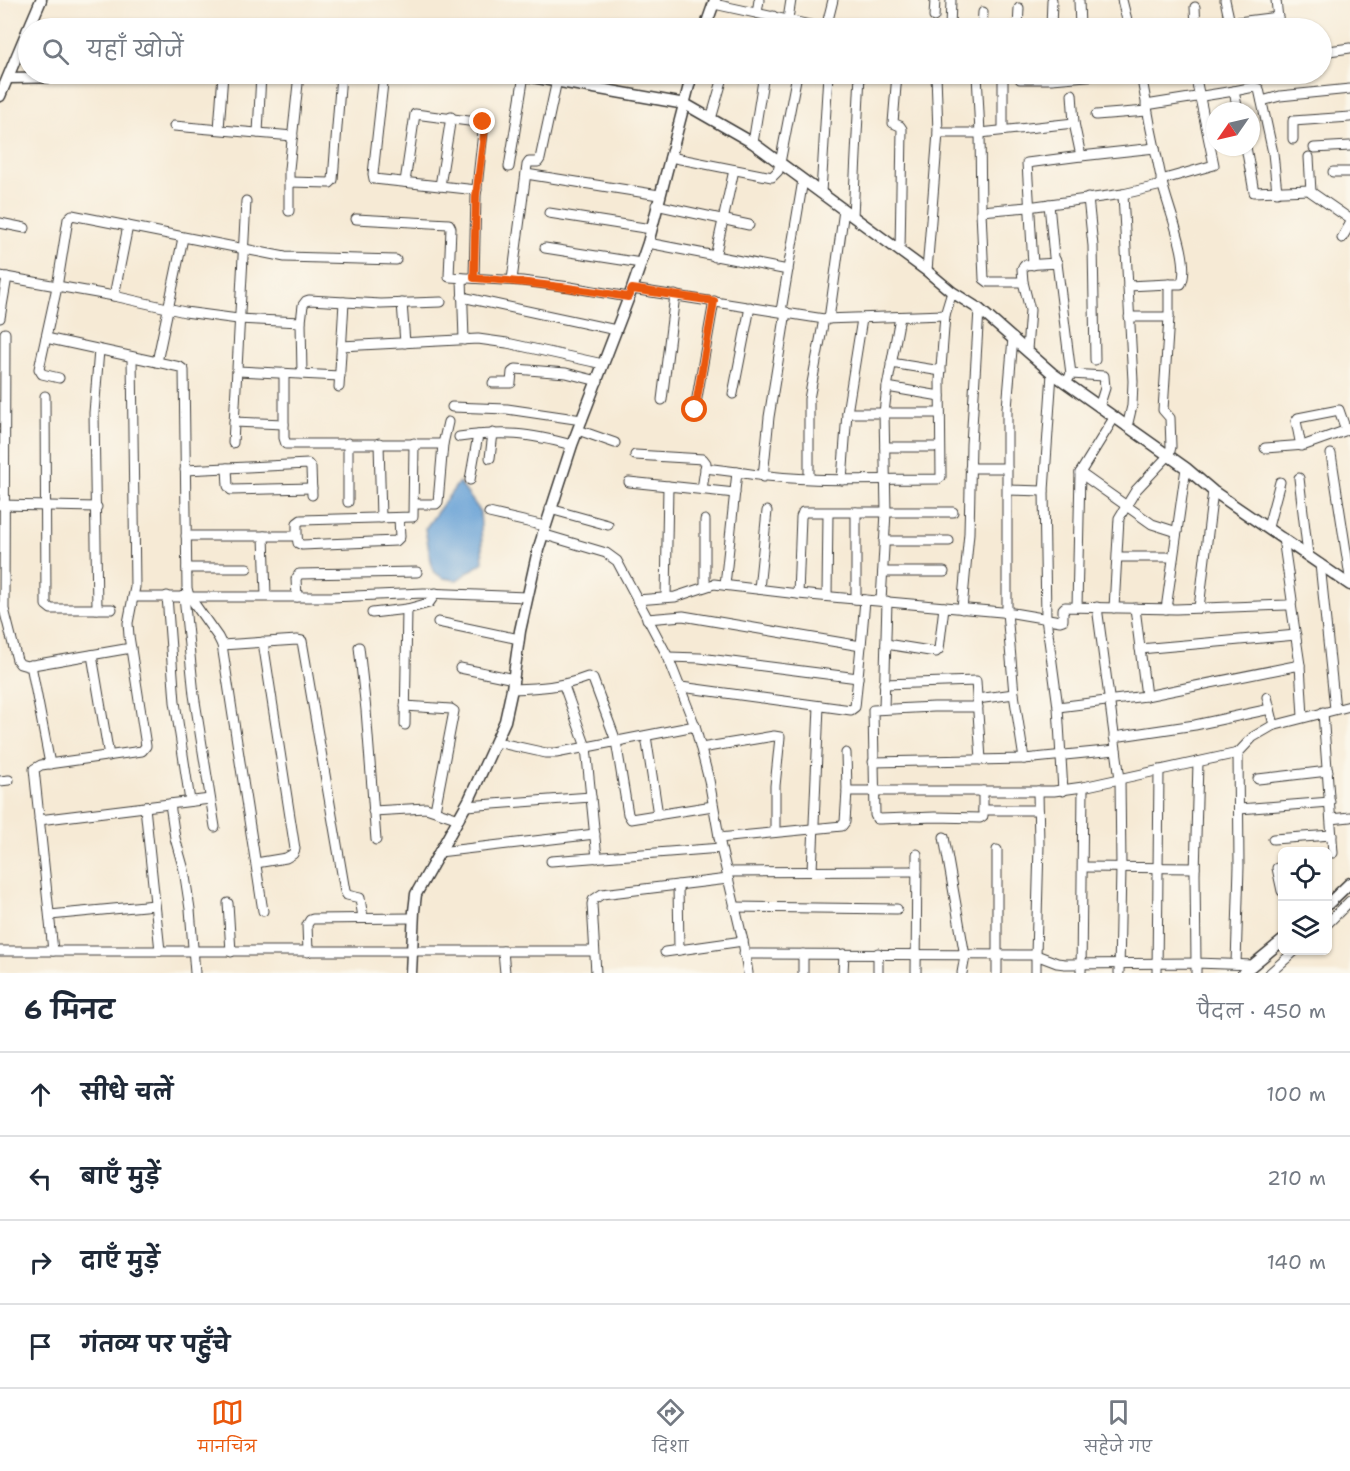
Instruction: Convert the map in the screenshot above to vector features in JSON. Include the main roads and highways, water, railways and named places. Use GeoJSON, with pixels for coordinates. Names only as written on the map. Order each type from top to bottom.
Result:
{"type":"FeatureCollection","features":[{"type":"Feature","properties":{"kind":"water"},"geometry":{"type":"Polygon","coordinates":[[[459,482],[480,511],[483,562],[457,580],[443,578],[433,571],[425,529],[459,482]]]}}]}
